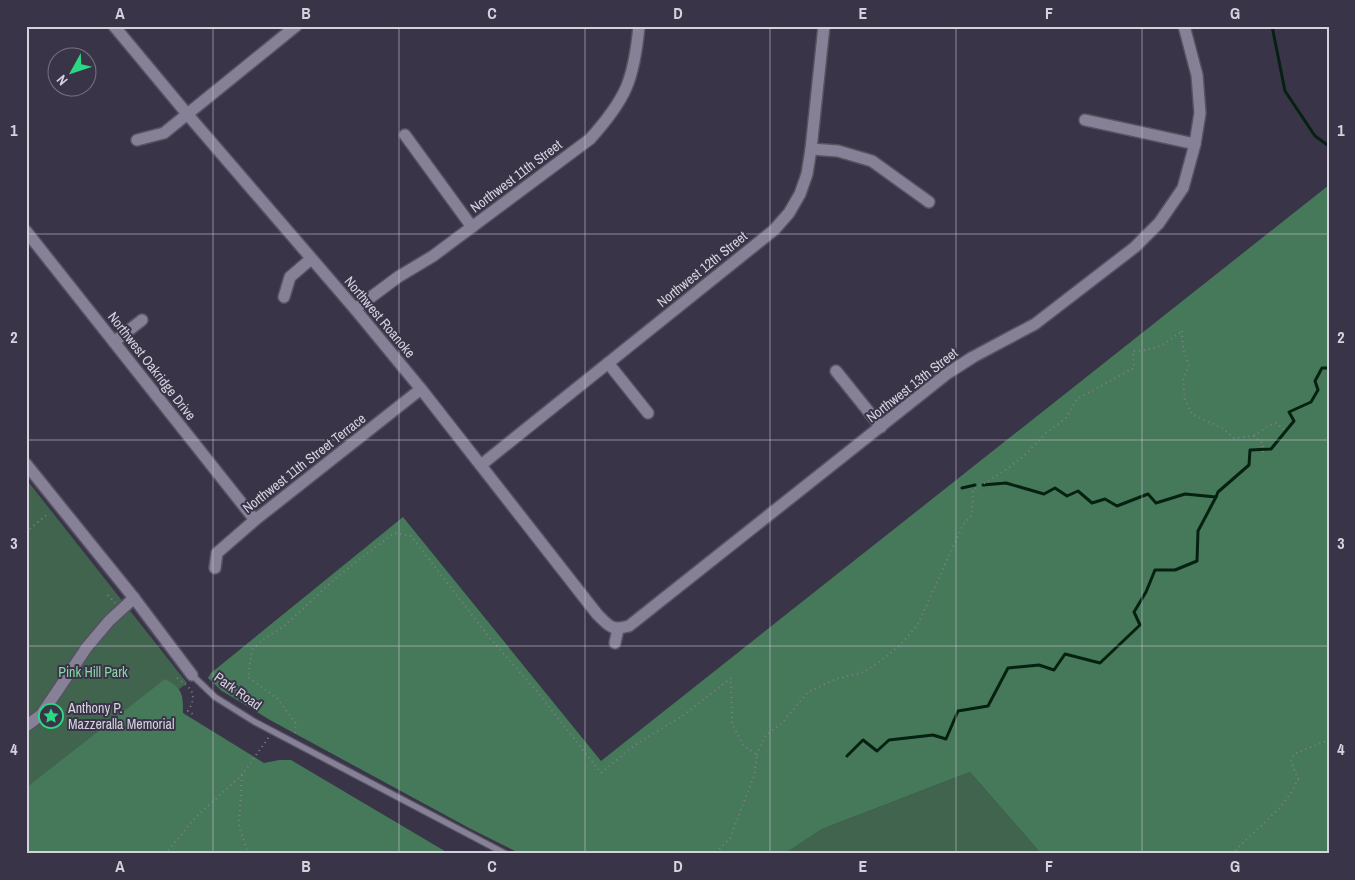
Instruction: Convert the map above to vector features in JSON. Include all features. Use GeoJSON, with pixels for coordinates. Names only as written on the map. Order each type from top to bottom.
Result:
{"type":"FeatureCollection","features":[{"type":"Feature","properties":{"kind":"street","name":"Northwest Roanoke"},"geometry":{"type":"LineString","coordinates":[[114,26],[421,389],[598,614],[611,628],[618,629]]}},
{"type":"Feature","properties":{"kind":"street"},"geometry":{"type":"LineString","coordinates":[[137,140],[164,133],[296,26]]}},
{"type":"Feature","properties":{"kind":"street","name":"Northwest 11th Street"},"geometry":{"type":"LineString","coordinates":[[355,309],[398,277],[433,256],[590,139],[609,118],[622,98],[631,78],[636,56],[639,26]]}},
{"type":"Feature","properties":{"kind":"street","name":"Northwest 12th Street"},"geometry":{"type":"LineString","coordinates":[[481,464],[774,230],[789,213],[800,194],[807,174],[824,26]]}},
{"type":"Feature","properties":{"kind":"street","name":"Northwest 13th Street"},"geometry":{"type":"LineString","coordinates":[[618,629],[629,626],[948,373],[973,357],[1035,324],[1135,247],[1159,222],[1183,188],[1195,144],[1200,113],[1197,75],[1184,26]]}},
{"type":"Feature","properties":{"kind":"street"},"geometry":{"type":"LineString","coordinates":[[1085,120],[1195,144]]}},
{"type":"Feature","properties":{"kind":"street"},"geometry":{"type":"LineString","coordinates":[[405,135],[472,227]]}},
{"type":"Feature","properties":{"kind":"street"},"geometry":{"type":"LineString","coordinates":[[811,149],[838,151],[872,161],[929,202]]}},
{"type":"Feature","properties":{"kind":"street","name":"Northwest Oakridge Drive"},"geometry":{"type":"LineString","coordinates":[[26,231],[255,520]]}},
{"type":"Feature","properties":{"kind":"street"},"geometry":{"type":"LineString","coordinates":[[284,297],[290,277],[310,258]]}},
{"type":"Feature","properties":{"kind":"street"},"geometry":{"type":"LineString","coordinates":[[114,342],[142,320]]}},
{"type":"Feature","properties":{"kind":"street"},"geometry":{"type":"LineString","coordinates":[[608,362],[648,413]]}},
{"type":"Feature","properties":{"kind":"street"},"geometry":{"type":"LineString","coordinates":[[836,371],[881,427]]}},
{"type":"Feature","properties":{"kind":"street","name":"Northwest 11th Street Terrace"},"geometry":{"type":"LineString","coordinates":[[215,568],[217,553],[255,520],[421,389]]}},
{"type":"Feature","properties":{"kind":"street","name":"Park Road"},"geometry":{"type":"LineString","coordinates":[[26,464],[134,598],[192,675]]}},
{"type":"Feature","properties":{"kind":"street"},"geometry":{"type":"LineString","coordinates":[[26,726],[41,714],[87,647],[109,621],[134,598]]}},
{"type":"Feature","properties":{"kind":"street"},"geometry":{"type":"LineString","coordinates":[[615,643],[618,629]]}},
{"type":"Feature","properties":{"kind":"lane","name":"Park Road"},"geometry":{"type":"LineString","coordinates":[[192,675],[215,697],[233,709],[506,854]]}},
{"type":"Feature","properties":{"kind":"path"},"geometry":{"type":"LineString","coordinates":[[715,854],[730,838],[754,776],[757,755],[764,737],[782,723],[808,692],[836,679],[861,673],[878,663],[899,646],[916,626],[963,525],[972,515],[973,490],[1024,456],[1046,433],[1065,419],[1077,400],[1134,368],[1133,351],[1150,350],[1166,343],[1182,331],[1183,349],[1189,366],[1183,380],[1185,400],[1192,414],[1222,428],[1234,438],[1254,436],[1276,422],[1287,432]]}},
{"type":"Feature","properties":{"kind":"path"},"geometry":{"type":"LineString","coordinates":[[1254,436],[1263,444],[1264,452]]}},
{"type":"Feature","properties":{"kind":"path"},"geometry":{"type":"LineString","coordinates":[[26,532],[49,513]]}},
{"type":"Feature","properties":{"kind":"path"},"geometry":{"type":"LineString","coordinates":[[294,742],[296,724],[278,698],[248,677],[252,650],[264,639],[283,627],[337,577],[394,533],[411,536],[489,637],[539,694],[601,773],[635,745],[685,714],[731,678],[732,723],[743,745],[757,755]]}},
{"type":"Feature","properties":{"kind":"path"},"geometry":{"type":"LineString","coordinates":[[177,678],[191,689],[193,698],[188,711],[194,715]]}},
{"type":"Feature","properties":{"kind":"path"},"geometry":{"type":"LineString","coordinates":[[165,854],[197,816],[242,775],[274,731]]}},
{"type":"Feature","properties":{"kind":"path"},"geometry":{"type":"LineString","coordinates":[[1232,854],[1278,812],[1292,793],[1298,779],[1291,761],[1294,754],[1329,740]]}},
{"type":"Feature","properties":{"kind":"path"},"geometry":{"type":"LineString","coordinates":[[242,775],[239,826],[248,854]]}},
{"type":"Feature","properties":{"kind":"green space"},"geometry":{"type":"Polygon","coordinates":[[[1329,185],[1329,854],[1039,854],[1037,849],[970,772],[822,829],[784,854],[521,854],[469,828],[270,720],[222,691],[208,678],[211,673],[403,517],[601,761],[1329,185]]]}},
{"type":"Feature","properties":{"kind":"green space","name":"Pink Hill Park"},"geometry":{"type":"Polygon","coordinates":[[[26,479],[187,683],[26,809],[26,479]]]}},
{"type":"Feature","properties":{"kind":"green space"},"geometry":{"type":"Polygon","coordinates":[[[165,679],[179,689],[183,701],[183,713],[264,763],[291,760],[447,854],[26,854],[26,788],[165,679]]]}},
{"type":"Feature","properties":{"kind":"green space"},"geometry":{"type":"Polygon","coordinates":[[[970,772],[1037,849],[1039,854],[784,854],[822,829],[970,772]]]}},
{"type":"Feature","properties":{"kind":"waterway"},"geometry":{"type":"LineString","coordinates":[[1272,26],[1285,91],[1315,136],[1329,146]]}},
{"type":"Feature","properties":{"kind":"waterway"},"geometry":{"type":"LineString","coordinates":[[847,756],[863,740],[877,751],[889,740],[933,735],[946,739],[958,711],[988,706],[1008,668],[1039,665],[1054,670],[1065,654],[1100,663],[1140,625],[1134,612],[1146,592],[1155,570],[1175,570],[1197,561],[1198,531],[1218,492],[1249,465],[1250,450],[1271,449],[1294,421],[1289,412],[1311,402],[1318,390],[1315,381],[1322,368],[1329,368]]}},
{"type":"Feature","properties":{"kind":"waterway"},"geometry":{"type":"LineString","coordinates":[[983,485],[1006,483],[1044,494],[1055,488],[1067,496],[1078,491],[1092,503],[1105,499],[1117,506],[1148,494],[1156,503],[1185,494],[1216,497]]}},
{"type":"Feature","properties":{"kind":"waterway"},"geometry":{"type":"LineString","coordinates":[[962,488],[975,485]]}},
{"type":"Feature","properties":{"kind":"place","name":"Anthony P. Mazzeralla Memorial"},"geometry":{"type":"Point","coordinates":[51,716]}}]}
